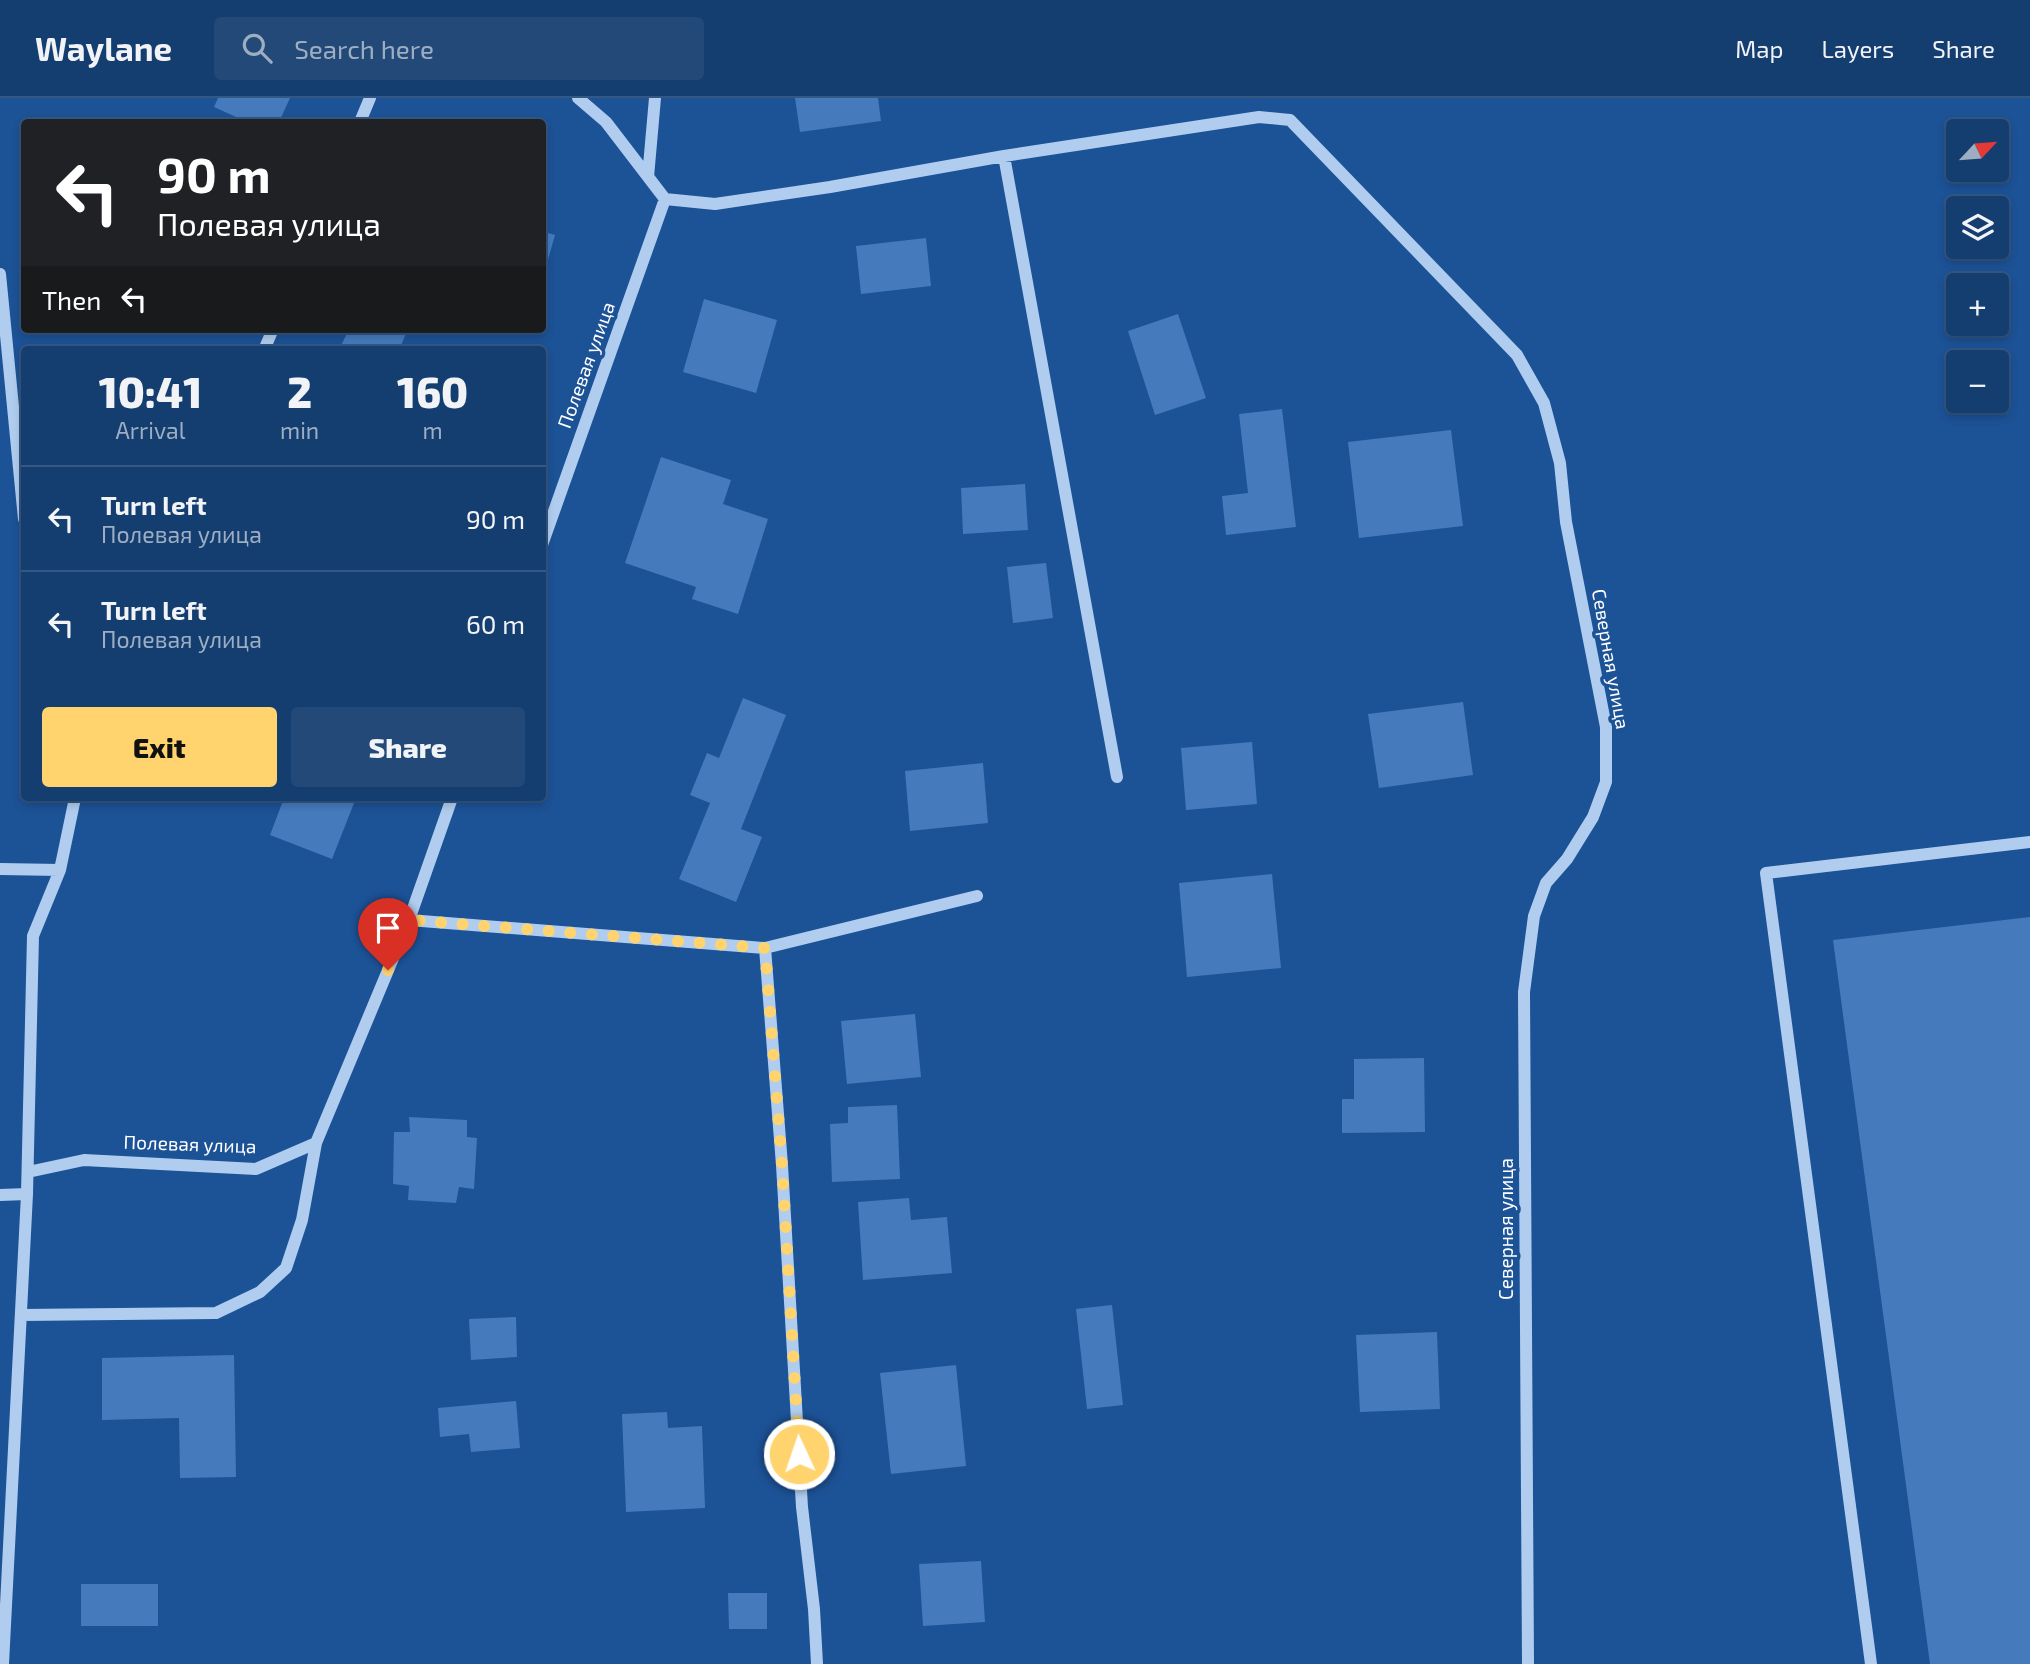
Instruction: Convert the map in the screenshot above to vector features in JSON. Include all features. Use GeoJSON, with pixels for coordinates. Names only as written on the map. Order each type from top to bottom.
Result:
{"type":"FeatureCollection","features":[{"type":"Feature","properties":{"kind":"street"},"geometry":{"type":"LineString","coordinates":[[361,119],[370,98]]}},
{"type":"Feature","properties":{"kind":"street"},"geometry":{"type":"LineString","coordinates":[[578,98],[606,122],[665,199],[715,204],[1004,156],[1117,777]]}},
{"type":"Feature","properties":{"kind":"street"},"geometry":{"type":"LineString","coordinates":[[648,177],[655,98]]}},
{"type":"Feature","properties":{"kind":"street","name":"Северная улица"},"geometry":{"type":"LineString","coordinates":[[1004,156],[1259,117],[1290,120],[1517,355],[1544,403],[1560,463],[1566,522],[1606,727],[1606,782],[1593,817],[1567,859],[1546,883],[1534,916],[1524,992],[1528,1664]]}},
{"type":"Feature","properties":{"kind":"street","name":"Полевая улица"},"geometry":{"type":"LineString","coordinates":[[546,534],[665,199]]}},
{"type":"Feature","properties":{"kind":"street"},"geometry":{"type":"LineString","coordinates":[[0,274],[21,488]]}},
{"type":"Feature","properties":{"kind":"street"},"geometry":{"type":"LineString","coordinates":[[4,1664],[28,1172],[33,936],[60,870],[74,801]]}},
{"type":"Feature","properties":{"kind":"street"},"geometry":{"type":"LineString","coordinates":[[21,1315],[216,1313],[260,1292],[286,1268],[302,1220],[316,1143],[409,920],[451,801]]}},
{"type":"Feature","properties":{"kind":"street"},"geometry":{"type":"LineString","coordinates":[[1871,1664],[1766,873],[2030,842]]}},
{"type":"Feature","properties":{"kind":"street"},"geometry":{"type":"LineString","coordinates":[[0,869],[60,870]]}},
{"type":"Feature","properties":{"kind":"street"},"geometry":{"type":"LineString","coordinates":[[409,920],[765,948],[977,896]]}},
{"type":"Feature","properties":{"kind":"street"},"geometry":{"type":"LineString","coordinates":[[765,948],[782,1165],[803,1507],[817,1664]]}},
{"type":"Feature","properties":{"kind":"street","name":"Полевая улица"},"geometry":{"type":"LineString","coordinates":[[28,1172],[84,1160],[256,1169],[316,1143]]}},
{"type":"Feature","properties":{"kind":"street"},"geometry":{"type":"LineString","coordinates":[[0,1195],[27,1194]]}},
{"type":"Feature","properties":{"kind":"building"},"geometry":{"type":"Polygon","coordinates":[[[218,98],[290,98],[280,119],[240,119],[214,107],[218,98]]]}},
{"type":"Feature","properties":{"kind":"building"},"geometry":{"type":"Polygon","coordinates":[[[795,98],[878,98],[881,121],[800,132],[795,98]]]}},
{"type":"Feature","properties":{"kind":"building"},"geometry":{"type":"Polygon","coordinates":[[[546,232],[555,235],[546,266],[546,232]]]}},
{"type":"Feature","properties":{"kind":"building"},"geometry":{"type":"Polygon","coordinates":[[[926,238],[931,286],[861,294],[856,246],[926,238]]]}},
{"type":"Feature","properties":{"kind":"building"},"geometry":{"type":"Polygon","coordinates":[[[704,299],[777,320],[756,393],[683,372],[704,299]]]}},
{"type":"Feature","properties":{"kind":"building"},"geometry":{"type":"Polygon","coordinates":[[[1178,314],[1206,398],[1155,415],[1128,331],[1178,314]]]}},
{"type":"Feature","properties":{"kind":"building"},"geometry":{"type":"Polygon","coordinates":[[[347,333],[406,333],[401,346],[341,346],[347,333]]]}},
{"type":"Feature","properties":{"kind":"building"},"geometry":{"type":"Polygon","coordinates":[[[1282,409],[1296,527],[1226,535],[1222,496],[1248,493],[1239,414],[1282,409]]]}},
{"type":"Feature","properties":{"kind":"building"},"geometry":{"type":"Polygon","coordinates":[[[1451,430],[1463,526],[1359,538],[1348,442],[1451,430]]]}},
{"type":"Feature","properties":{"kind":"building"},"geometry":{"type":"Polygon","coordinates":[[[661,457],[731,480],[723,504],[768,519],[738,614],[692,599],[696,587],[625,563],[661,457]]]}},
{"type":"Feature","properties":{"kind":"building"},"geometry":{"type":"Polygon","coordinates":[[[1025,484],[1028,530],[963,534],[961,488],[1025,484]]]}},
{"type":"Feature","properties":{"kind":"building"},"geometry":{"type":"Polygon","coordinates":[[[1046,563],[1053,618],[1013,623],[1007,567],[1046,563]]]}},
{"type":"Feature","properties":{"kind":"building"},"geometry":{"type":"Polygon","coordinates":[[[743,698],[786,715],[741,829],[762,837],[736,902],[679,879],[710,803],[690,795],[707,753],[719,758],[743,698]]]}},
{"type":"Feature","properties":{"kind":"building"},"geometry":{"type":"Polygon","coordinates":[[[1463,702],[1473,775],[1379,788],[1368,714],[1463,702]]]}},
{"type":"Feature","properties":{"kind":"building"},"geometry":{"type":"Polygon","coordinates":[[[1252,742],[1257,804],[1186,810],[1181,748],[1252,742]]]}},
{"type":"Feature","properties":{"kind":"building"},"geometry":{"type":"Polygon","coordinates":[[[983,763],[988,823],[910,831],[905,771],[983,763]]]}},
{"type":"Feature","properties":{"kind":"building"},"geometry":{"type":"Polygon","coordinates":[[[283,801],[355,801],[332,859],[270,835],[283,801]]]}},
{"type":"Feature","properties":{"kind":"building"},"geometry":{"type":"Polygon","coordinates":[[[1272,874],[1281,968],[1187,977],[1179,883],[1272,874]]]}},
{"type":"Feature","properties":{"kind":"building"},"geometry":{"type":"Polygon","coordinates":[[[2030,917],[2030,1664],[1930,1664],[1833,940],[2030,917]]]}},
{"type":"Feature","properties":{"kind":"building"},"geometry":{"type":"Polygon","coordinates":[[[915,1014],[921,1077],[847,1084],[841,1021],[915,1014]]]}},
{"type":"Feature","properties":{"kind":"building"},"geometry":{"type":"Polygon","coordinates":[[[1424,1058],[1425,1132],[1342,1133],[1342,1099],[1354,1099],[1354,1059],[1424,1058]]]}},
{"type":"Feature","properties":{"kind":"building"},"geometry":{"type":"Polygon","coordinates":[[[897,1105],[900,1179],[832,1182],[830,1124],[848,1123],[848,1107],[897,1105]]]}},
{"type":"Feature","properties":{"kind":"building"},"geometry":{"type":"Polygon","coordinates":[[[409,1117],[467,1120],[467,1137],[477,1138],[474,1189],[459,1187],[456,1203],[408,1200],[409,1186],[393,1184],[394,1132],[410,1132],[409,1117]]]}},
{"type":"Feature","properties":{"kind":"building"},"geometry":{"type":"Polygon","coordinates":[[[909,1198],[911,1220],[947,1217],[952,1273],[863,1280],[858,1202],[909,1198]]]}},
{"type":"Feature","properties":{"kind":"building"},"geometry":{"type":"Polygon","coordinates":[[[1112,1305],[1123,1405],[1087,1409],[1076,1309],[1112,1305]]]}},
{"type":"Feature","properties":{"kind":"building"},"geometry":{"type":"Polygon","coordinates":[[[516,1317],[517,1357],[471,1360],[469,1319],[516,1317]]]}},
{"type":"Feature","properties":{"kind":"building"},"geometry":{"type":"Polygon","coordinates":[[[1437,1332],[1440,1409],[1360,1412],[1356,1335],[1437,1332]]]}},
{"type":"Feature","properties":{"kind":"building"},"geometry":{"type":"Polygon","coordinates":[[[234,1355],[236,1477],[180,1478],[179,1418],[102,1420],[102,1358],[234,1355]]]}},
{"type":"Feature","properties":{"kind":"building"},"geometry":{"type":"Polygon","coordinates":[[[956,1365],[966,1466],[891,1474],[880,1373],[956,1365]]]}},
{"type":"Feature","properties":{"kind":"building"},"geometry":{"type":"Polygon","coordinates":[[[516,1401],[520,1448],[471,1452],[469,1434],[440,1437],[438,1408],[516,1401]]]}},
{"type":"Feature","properties":{"kind":"building"},"geometry":{"type":"Polygon","coordinates":[[[667,1412],[668,1428],[702,1426],[705,1508],[626,1512],[622,1414],[667,1412]]]}},
{"type":"Feature","properties":{"kind":"building"},"geometry":{"type":"Polygon","coordinates":[[[981,1561],[985,1622],[923,1626],[919,1564],[981,1561]]]}},
{"type":"Feature","properties":{"kind":"building"},"geometry":{"type":"Polygon","coordinates":[[[81,1584],[158,1584],[158,1626],[81,1626],[81,1584]]]}},
{"type":"Feature","properties":{"kind":"building"},"geometry":{"type":"Polygon","coordinates":[[[728,1593],[767,1593],[767,1629],[729,1629],[728,1593]]]}},
{"type":"Feature","properties":{"kind":"route"},"geometry":{"type":"LineString","coordinates":[[388,970],[409,920],[765,948],[782,1165],[799,1454]]}}]}
